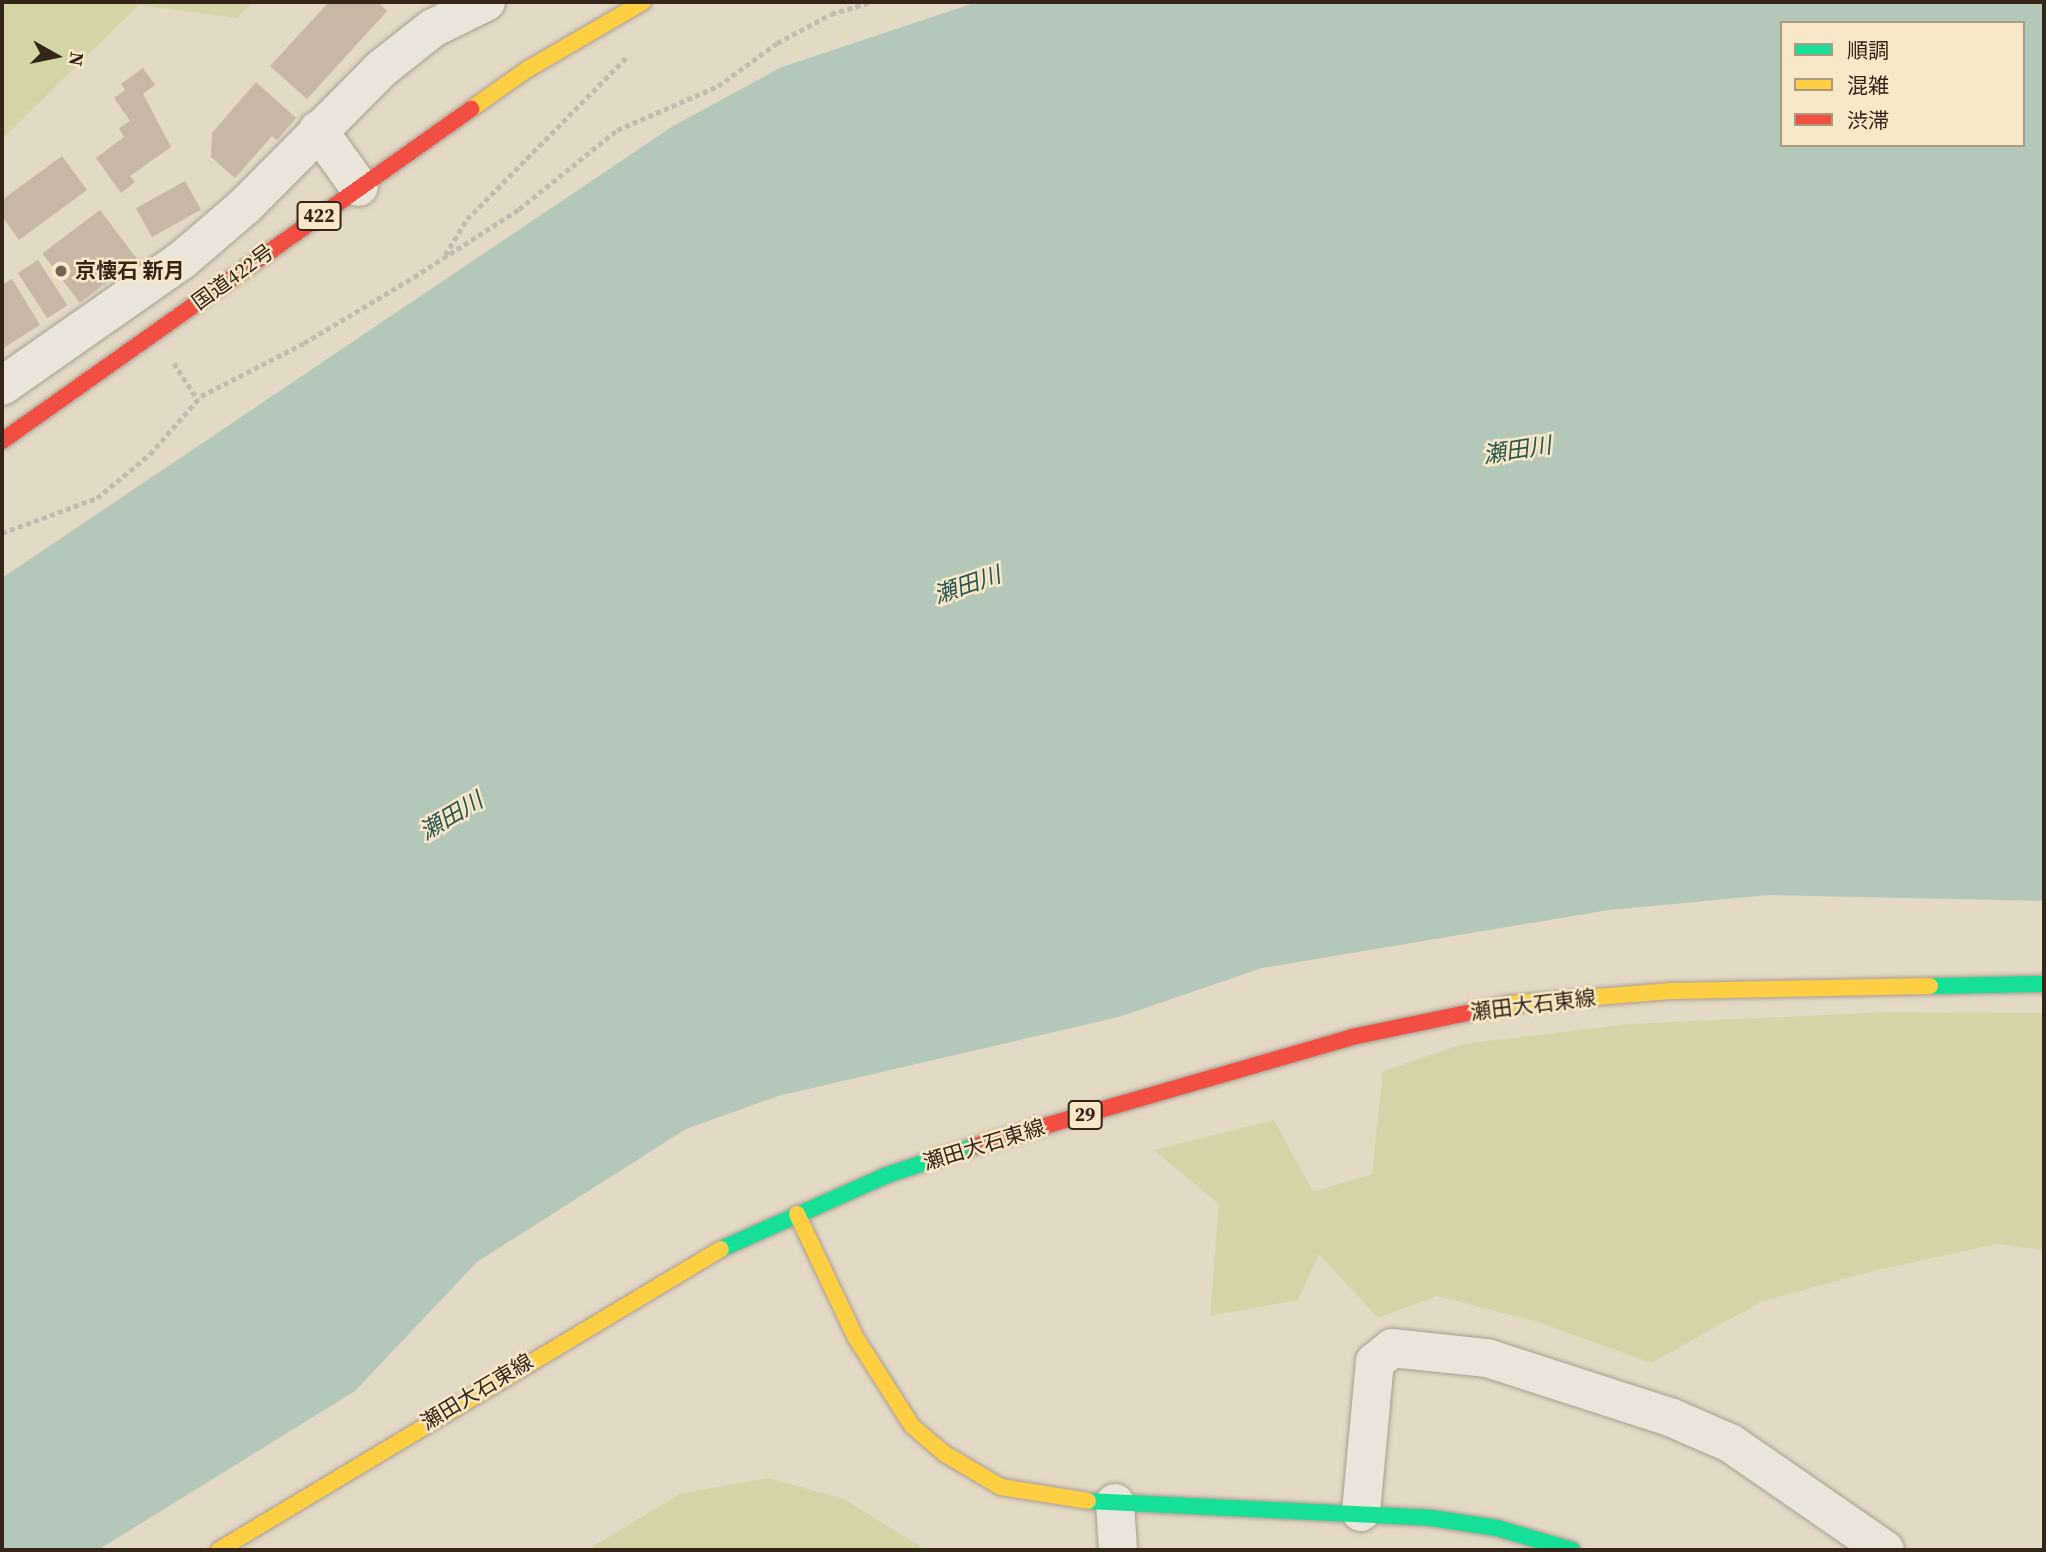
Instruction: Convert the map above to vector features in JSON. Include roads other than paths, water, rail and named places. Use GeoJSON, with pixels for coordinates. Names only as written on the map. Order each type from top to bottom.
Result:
{"type":"FeatureCollection","features":[{"type":"Feature","properties":{"kind":"main road","name":"国道422号"},"geometry":{"type":"LineString","coordinates":[[2,441],[528,69],[643,2]]}},
{"type":"Feature","properties":{"kind":"main road","name":"瀬田大石東線"},"geometry":{"type":"LineString","coordinates":[[219,1550],[646,1290],[731,1243],[887,1175],[975,1146],[1352,1037],[1508,1004],[1671,991],[2044,984]]}},
{"type":"Feature","properties":{"kind":"main road"},"geometry":{"type":"LineString","coordinates":[[797,1214],[856,1338],[912,1426],[945,1454],[1001,1487],[1052,1498],[1115,1503],[1361,1511],[1497,1528],[1572,1550]]}},
{"type":"Feature","properties":{"kind":"street"},"geometry":{"type":"LineString","coordinates":[[2,386],[182,260],[245,206],[381,69],[433,29],[486,2]]}},
{"type":"Feature","properties":{"kind":"street"},"geometry":{"type":"LineString","coordinates":[[318,130],[359,187]]}},
{"type":"Feature","properties":{"kind":"street"},"geometry":{"type":"LineString","coordinates":[[1361,1511],[1375,1362],[1392,1348],[1487,1358],[1670,1417],[1730,1443],[1885,1550]]}},
{"type":"Feature","properties":{"kind":"street"},"geometry":{"type":"LineString","coordinates":[[1115,1503],[1118,1550]]}},
{"type":"Feature","properties":{"kind":"water","name":"瀬田川"},"geometry":{"type":"Polygon","coordinates":[[[977,2],[2044,2],[2044,901],[1769,895],[1609,910],[1262,968],[1119,1017],[778,1096],[686,1129],[477,1262],[355,1391],[98,1550],[2,1550],[2,578],[673,126],[782,67],[977,2]]]}},
{"type":"Feature","properties":{"kind":"place","name":"京懐石 新月"},"geometry":{"type":"Point","coordinates":[61,271]}}]}
